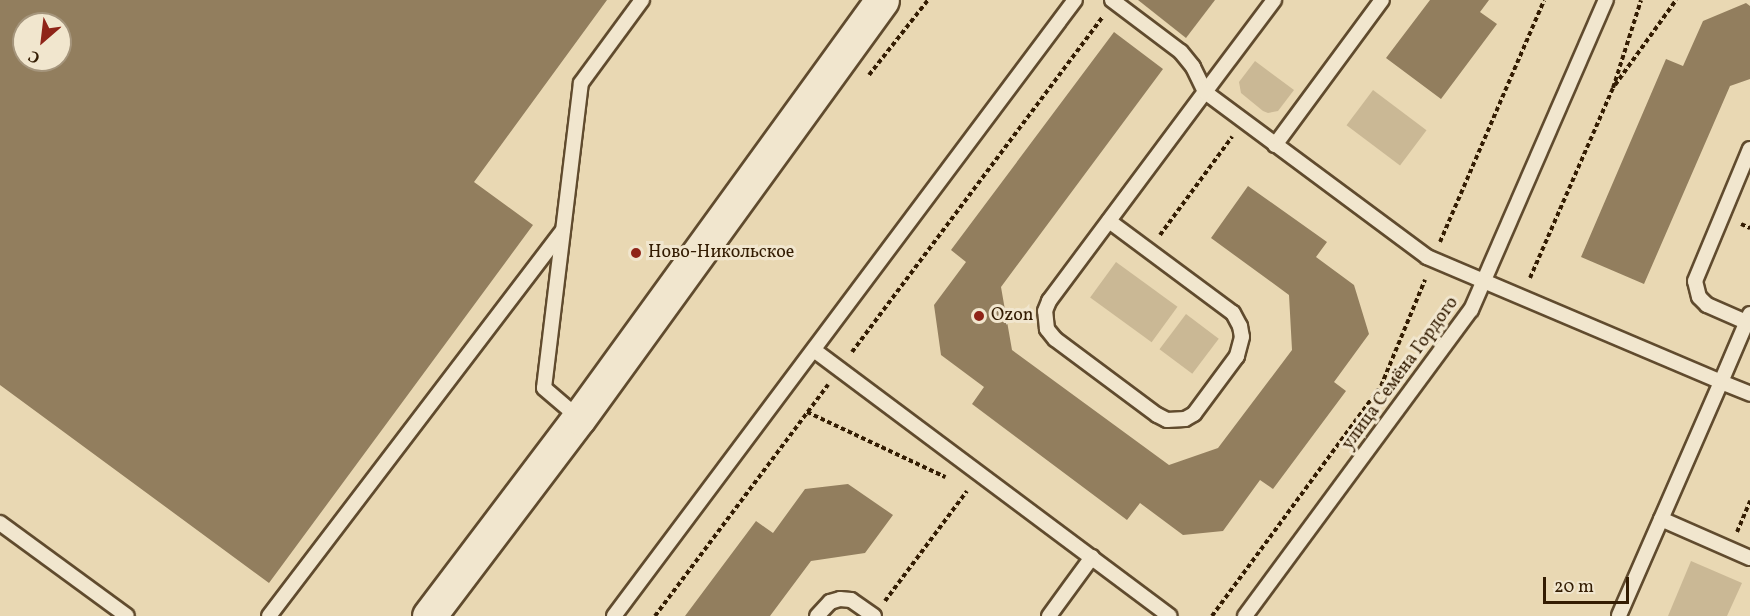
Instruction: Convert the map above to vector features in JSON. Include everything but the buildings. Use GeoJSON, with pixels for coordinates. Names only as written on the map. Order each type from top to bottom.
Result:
{"type":"FeatureCollection","features":[{"type":"Feature","properties":{"kind":"street"},"geometry":{"type":"LineString","coordinates":[[429,616],[579,418],[882,0]]}},
{"type":"Feature","properties":{"kind":"lane"},"geometry":{"type":"LineString","coordinates":[[579,418],[544,388],[581,82],[642,0]]}},
{"type":"Feature","properties":{"kind":"lane"},"geometry":{"type":"LineString","coordinates":[[614,616],[1075,0]]}},
{"type":"Feature","properties":{"kind":"lane"},"geometry":{"type":"LineString","coordinates":[[1109,221],[1233,313],[1240,326],[1242,337],[1238,356],[1194,414],[1176,421],[1157,415],[1055,339],[1047,329],[1045,311],[1049,301],[1274,0]]}},
{"type":"Feature","properties":{"kind":"lane"},"geometry":{"type":"LineString","coordinates":[[1275,144],[1382,0]]}},
{"type":"Feature","properties":{"kind":"lane","name":"улица Семёна Гордого"},"geometry":{"type":"LineString","coordinates":[[1245,616],[1456,333],[1485,281],[1606,0]]}},
{"type":"Feature","properties":{"kind":"lane"},"geometry":{"type":"LineString","coordinates":[[1113,1],[1181,52],[1193,67],[1205,92],[1433,260],[1523,295],[1750,394]]}},
{"type":"Feature","properties":{"kind":"lane"},"geometry":{"type":"LineString","coordinates":[[1619,616],[1748,318],[1707,305],[1699,297],[1695,281],[1750,149]]}},
{"type":"Feature","properties":{"kind":"lane"},"geometry":{"type":"LineString","coordinates":[[269,616],[563,230]]}},
{"type":"Feature","properties":{"kind":"lane"},"geometry":{"type":"LineString","coordinates":[[814,350],[1170,616]]}},
{"type":"Feature","properties":{"kind":"lane"},"geometry":{"type":"LineString","coordinates":[[1661,519],[1750,558]]}},
{"type":"Feature","properties":{"kind":"lane"},"geometry":{"type":"LineString","coordinates":[[0,523],[127,616]]}},
{"type":"Feature","properties":{"kind":"lane"},"geometry":{"type":"LineString","coordinates":[[1049,616],[1092,557]]}},
{"type":"Feature","properties":{"kind":"lane"},"geometry":{"type":"LineString","coordinates":[[817,616],[830,602],[840,599],[851,600],[874,616]]}},
{"type":"Feature","properties":{"kind":"path"},"geometry":{"type":"LineString","coordinates":[[1212,616],[1381,386],[1544,0]]}},
{"type":"Feature","properties":{"kind":"path"},"geometry":{"type":"LineString","coordinates":[[1523,295],[1613,88],[1641,0]]}},
{"type":"Feature","properties":{"kind":"path"},"geometry":{"type":"LineString","coordinates":[[1613,88],[1676,0]]}},
{"type":"Feature","properties":{"kind":"path"},"geometry":{"type":"LineString","coordinates":[[655,616],[1113,1]]}},
{"type":"Feature","properties":{"kind":"path"},"geometry":{"type":"LineString","coordinates":[[1148,250],[1244,122]]}},
{"type":"Feature","properties":{"kind":"path"},"geometry":{"type":"LineString","coordinates":[[807,412],[947,478]]}},
{"type":"Feature","properties":{"kind":"path"},"geometry":{"type":"LineString","coordinates":[[874,616],[969,488],[958,483]]}},
{"type":"Feature","properties":{"kind":"path"},"geometry":{"type":"LineString","coordinates":[[1729,549],[1750,501]]}},
{"type":"Feature","properties":{"kind":"shaded area"},"geometry":{"type":"Polygon","coordinates":[[[1255,61],[1294,90],[1278,111],[1268,113],[1263,111],[1241,93],[1239,82],[1255,61]]]}},
{"type":"Feature","properties":{"kind":"shaded area"},"geometry":{"type":"Polygon","coordinates":[[[1373,90],[1427,130],[1400,165],[1347,125],[1373,90]]]}},
{"type":"Feature","properties":{"kind":"shaded area"},"geometry":{"type":"Polygon","coordinates":[[[1116,262],[1177,307],[1152,342],[1090,298],[1116,262]]]}},
{"type":"Feature","properties":{"kind":"shaded area"},"geometry":{"type":"Polygon","coordinates":[[[1186,314],[1219,339],[1192,374],[1160,349],[1186,314]]]}},
{"type":"Feature","properties":{"kind":"shaded area"},"geometry":{"type":"Polygon","coordinates":[[[1691,561],[1742,583],[1727,616],[1668,616],[1691,561]]]}},
{"type":"Feature","properties":{"kind":"place","name":"Ново-Никольское"},"geometry":{"type":"Point","coordinates":[636,253]}},
{"type":"Feature","properties":{"kind":"place","name":"Ozon"},"geometry":{"type":"Point","coordinates":[979,316]}}]}
